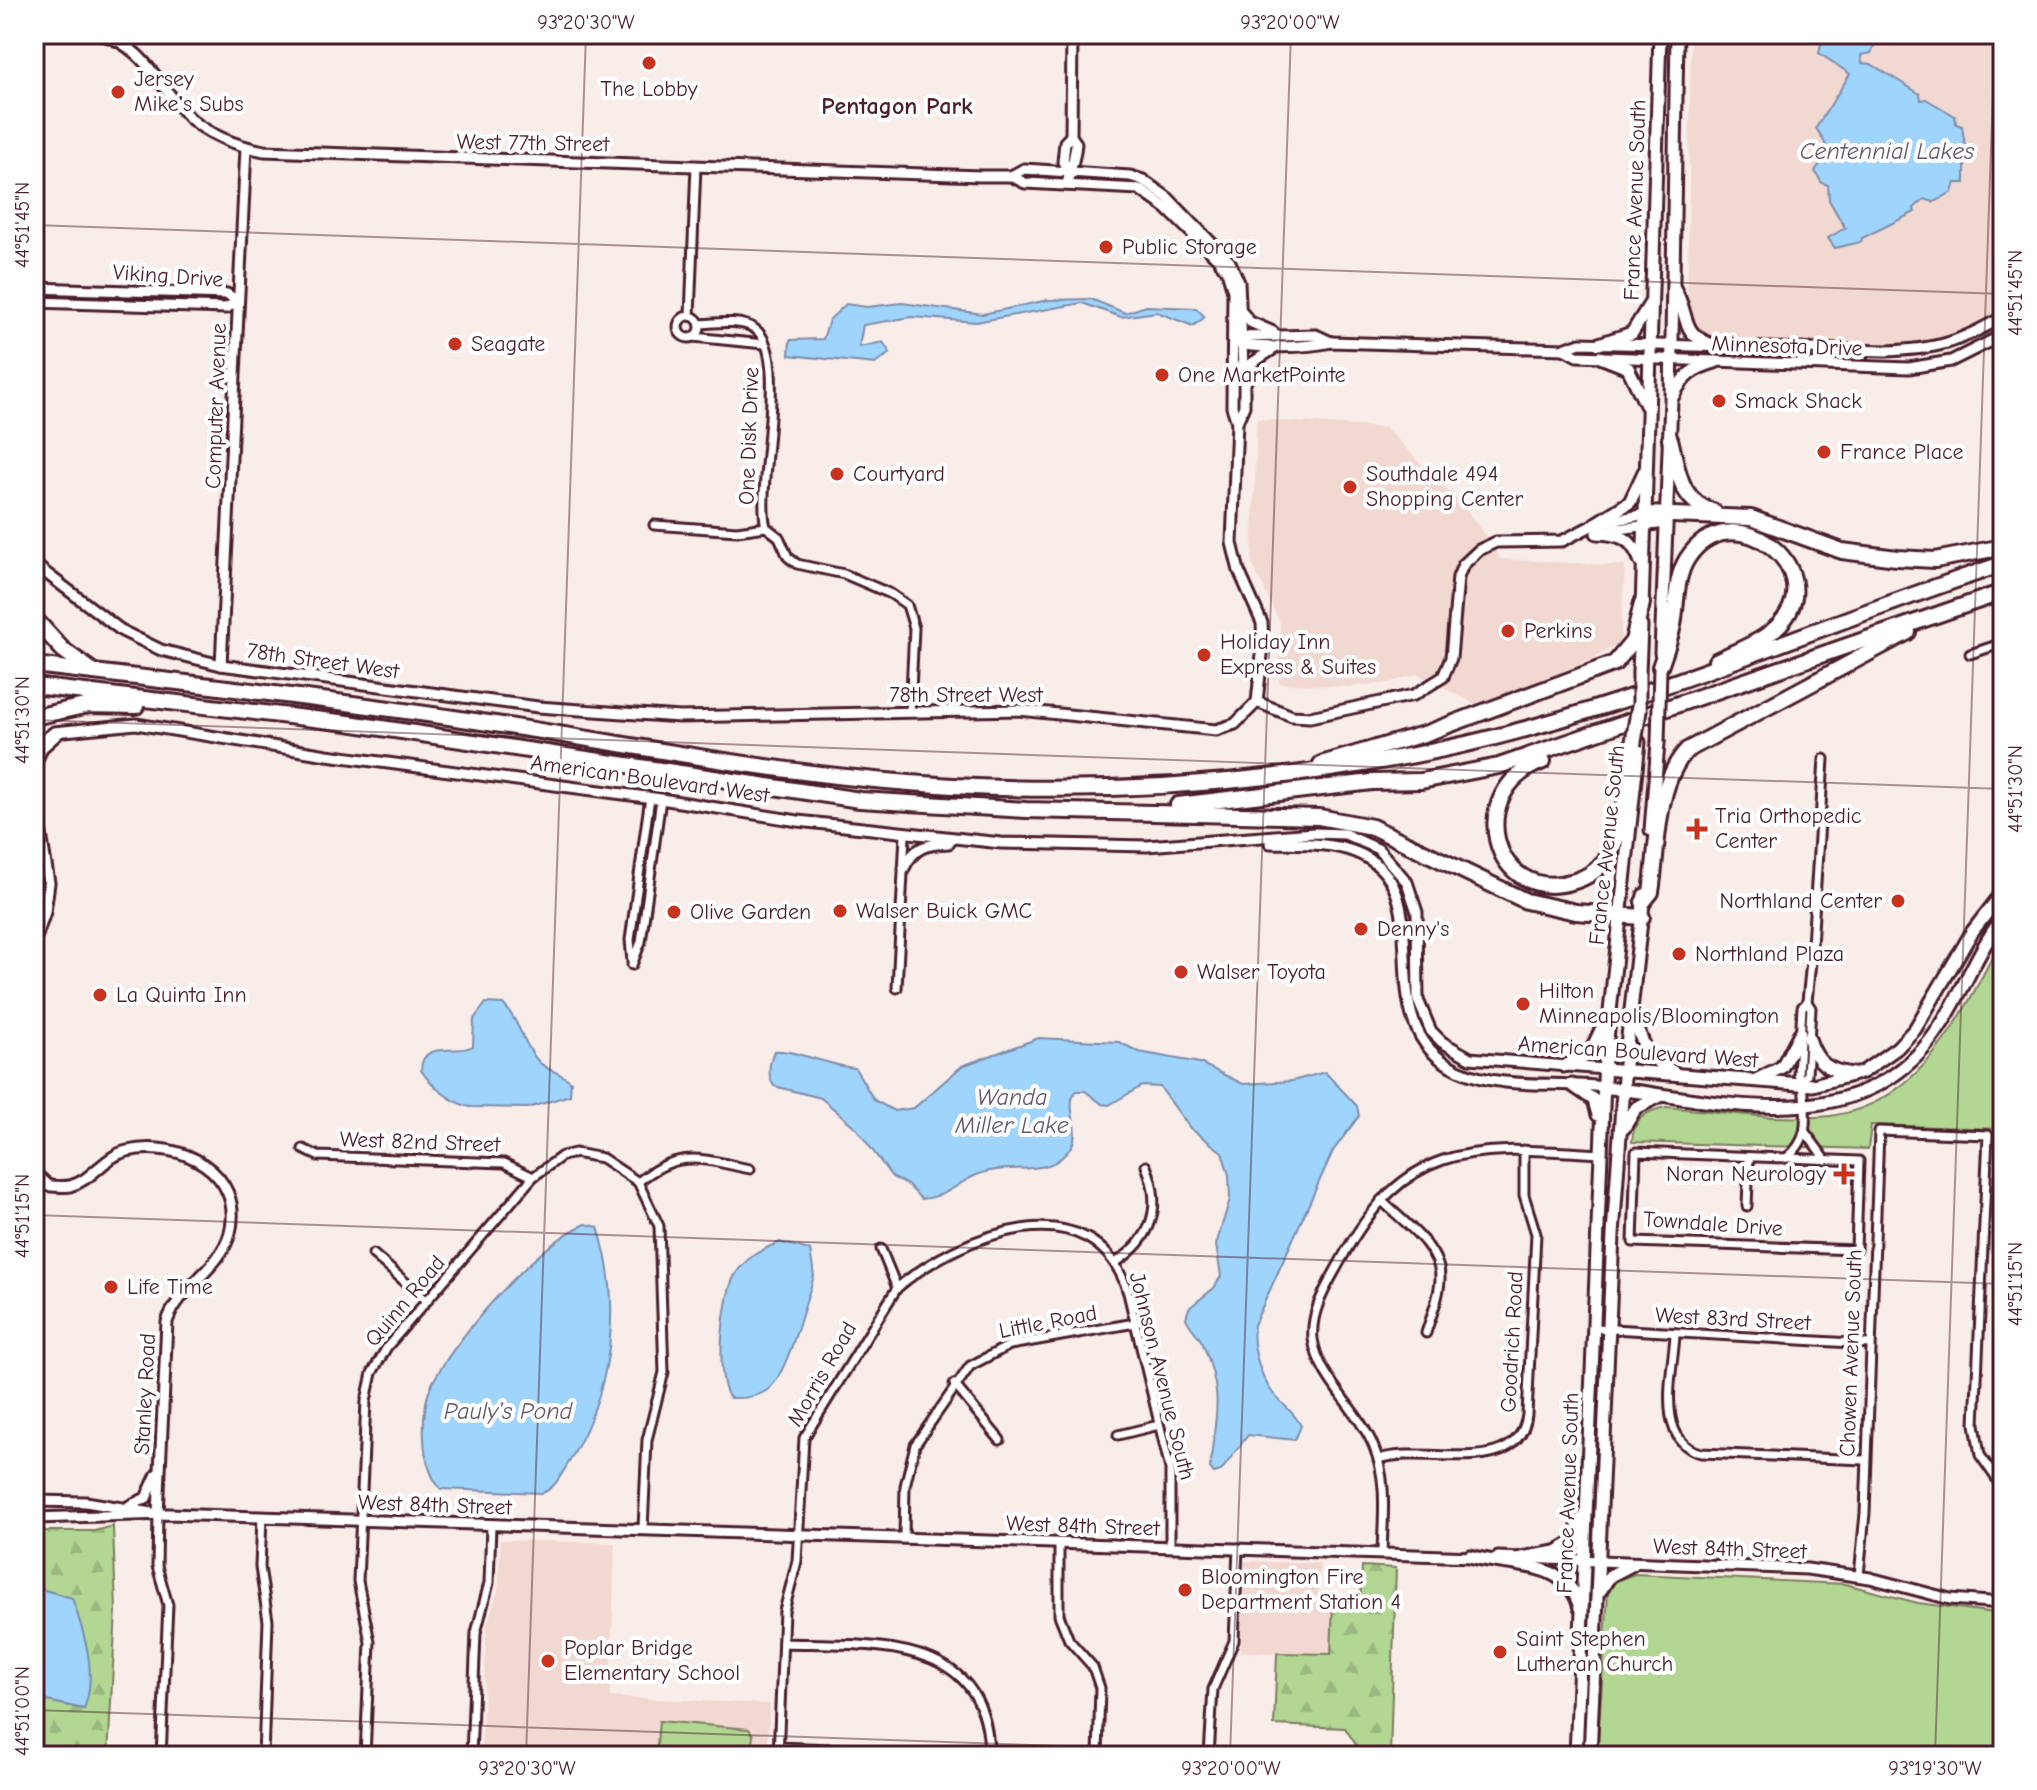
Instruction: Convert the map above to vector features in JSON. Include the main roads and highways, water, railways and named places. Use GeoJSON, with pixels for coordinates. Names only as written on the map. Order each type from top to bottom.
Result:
{"type":"FeatureCollection","features":[{"type":"Feature","properties":{"kind":"highway"},"geometry":{"type":"LineString","coordinates":[[1670,439],[1688,498],[1709,510],[1734,517]]}},
{"type":"Feature","properties":{"kind":"highway"},"geometry":{"type":"LineString","coordinates":[[1645,519],[1751,518],[1824,546],[1857,554],[1935,560],[2003,547]]}},
{"type":"Feature","properties":{"kind":"highway"},"geometry":{"type":"LineString","coordinates":[[1607,707],[1704,667],[1771,632],[1786,616],[1792,596],[1791,575],[1780,552],[1759,537],[1728,532],[1705,541],[1692,552],[1682,568],[1673,627],[1660,667]]}},
{"type":"Feature","properties":{"kind":"highway"},"geometry":{"type":"LineString","coordinates":[[34,665],[329,699],[875,780],[1067,789],[1168,786],[1279,777],[1442,750],[1607,707],[2003,564]]}},
{"type":"Feature","properties":{"kind":"highway"},"geometry":{"type":"LineString","coordinates":[[1085,810],[1179,805],[1372,782],[1421,781],[1499,766],[2003,592]]}},
{"type":"Feature","properties":{"kind":"highway"},"geometry":{"type":"LineString","coordinates":[[34,686],[171,700],[836,797],[920,805],[1296,815],[1355,822],[1403,840],[1526,901],[1619,918],[1642,909],[1651,892],[1670,781],[1677,763],[1687,750],[1858,657],[1973,602]]}},
{"type":"Feature","properties":{"kind":"highway"},"geometry":{"type":"LineString","coordinates":[[1279,777],[1427,733],[1615,663],[1633,641],[1642,603]]}},
{"type":"Feature","properties":{"kind":"highway"},"geometry":{"type":"LineString","coordinates":[[34,618],[63,650],[94,672]]}},
{"type":"Feature","properties":{"kind":"highway"},"geometry":{"type":"LineString","coordinates":[[34,717],[89,705],[136,706],[171,700]]}},
{"type":"Feature","properties":{"kind":"highway"},"geometry":{"type":"LineString","coordinates":[[1631,721],[1601,740],[1532,765],[1512,779],[1502,793],[1495,824],[1497,843],[1511,866],[1529,879],[1556,885],[1580,880],[1603,864],[1617,835],[1636,743],[1639,708]]}},
{"type":"Feature","properties":{"kind":"main road","name":"France Avenue South"},"geometry":{"type":"LineString","coordinates":[[1639,708],[1660,34]]}},
{"type":"Feature","properties":{"kind":"main road","name":"France Avenue South"},"geometry":{"type":"LineString","coordinates":[[1587,1756],[1624,1071],[1658,743],[1670,439],[1677,34]]}},
{"type":"Feature","properties":{"kind":"main road"},"geometry":{"type":"LineString","coordinates":[[1673,286],[1682,301],[1688,330],[1701,342],[1720,348]]}},
{"type":"Feature","properties":{"kind":"main road"},"geometry":{"type":"LineString","coordinates":[[1599,344],[1632,333],[1652,300]]}},
{"type":"Feature","properties":{"kind":"main road"},"geometry":{"type":"LineString","coordinates":[[1600,357],[1628,368],[1645,399],[1649,419]]}},
{"type":"Feature","properties":{"kind":"main road"},"geometry":{"type":"LineString","coordinates":[[1671,400],[1683,378],[1695,367],[1715,362]]}},
{"type":"Feature","properties":{"kind":"main road"},"geometry":{"type":"LineString","coordinates":[[1643,567],[1633,542],[1621,535],[1593,529],[1630,502],[1647,464]]}},
{"type":"Feature","properties":{"kind":"main road","name":"France Avenue South"},"geometry":{"type":"LineString","coordinates":[[1576,1756],[1604,1069],[1636,743]]}},
{"type":"Feature","properties":{"kind":"main road","name":"American Boulevard West"},"geometry":{"type":"LineString","coordinates":[[1604,1069],[1825,1084],[1857,1075],[1882,1061],[1915,1029],[1972,932],[2003,892]]}},
{"type":"Feature","properties":{"kind":"main road","name":"American Boulevard West"},"geometry":{"type":"LineString","coordinates":[[1603,1087],[1662,1095],[1806,1105],[1826,1105],[1860,1095],[1883,1085],[1917,1056],[1931,1039],[2003,917]]}},
{"type":"Feature","properties":{"kind":"main road"},"geometry":{"type":"LineString","coordinates":[[1564,1066],[1584,1058],[1594,1049],[1609,1006]]}},
{"type":"Feature","properties":{"kind":"main road"},"geometry":{"type":"LineString","coordinates":[[1630,1009],[1642,1046],[1653,1061],[1680,1075]]}},
{"type":"Feature","properties":{"kind":"main road"},"geometry":{"type":"LineString","coordinates":[[1752,1081],[1782,1067],[1805,1036],[1820,1063],[1834,1072],[1857,1075]]}},
{"type":"Feature","properties":{"kind":"main road"},"geometry":{"type":"LineString","coordinates":[[1572,1085],[1594,1100],[1601,1128]]}},
{"type":"Feature","properties":{"kind":"main road"},"geometry":{"type":"LineString","coordinates":[[1620,1140],[1636,1108],[1662,1095]]}},
{"type":"Feature","properties":{"kind":"main road"},"geometry":{"type":"LineString","coordinates":[[1521,1558],[1556,1552],[1572,1543],[1581,1526],[1589,1455]]}},
{"type":"Feature","properties":{"kind":"main road"},"geometry":{"type":"LineString","coordinates":[[1470,1556],[1559,1575],[1577,1598],[1582,1619]]}},
{"type":"Feature","properties":{"kind":"main road"},"geometry":{"type":"LineString","coordinates":[[1597,1595],[1610,1576],[1633,1564]]}},
{"type":"Feature","properties":{"kind":"main road"},"geometry":{"type":"LineString","coordinates":[[1577,1714],[1583,1726],[1587,1756]]}},
{"type":"Feature","properties":{"kind":"water","name":"Centennial Lakes"},"geometry":{"type":"Polygon","coordinates":[[[1832,34],[1879,34],[1871,53],[1861,55],[1862,63],[1871,64],[1920,94],[1921,100],[1926,99],[1955,116],[1956,124],[1962,126],[1965,146],[1959,149],[1958,156],[1965,163],[1965,183],[1955,183],[1952,192],[1934,202],[1924,199],[1914,208],[1915,212],[1862,238],[1861,242],[1835,248],[1828,238],[1845,228],[1829,200],[1828,185],[1822,183],[1815,171],[1826,150],[1816,128],[1850,74],[1819,53],[1821,44],[1832,34]]]}},
{"type":"Feature","properties":{"kind":"water"},"geometry":{"type":"Polygon","coordinates":[[[1091,299],[1125,313],[1146,306],[1196,308],[1205,317],[1193,326],[1157,312],[1121,317],[1082,303],[976,322],[912,317],[863,325],[859,347],[883,342],[890,353],[875,364],[789,355],[790,340],[823,339],[829,320],[846,304],[867,307],[902,303],[983,314],[1048,300],[1091,299]]]}},
{"type":"Feature","properties":{"kind":"water"},"geometry":{"type":"Polygon","coordinates":[[[486,1003],[503,1004],[538,1061],[571,1082],[570,1095],[528,1108],[470,1107],[449,1098],[430,1082],[421,1070],[423,1060],[433,1051],[473,1046],[474,1019],[486,1003]]]}},
{"type":"Feature","properties":{"kind":"water","name":"Wanda Miller Lake"},"geometry":{"type":"Polygon","coordinates":[[[1039,1038],[1119,1042],[1139,1052],[1200,1063],[1243,1084],[1292,1081],[1325,1072],[1357,1106],[1359,1116],[1333,1151],[1254,1325],[1255,1351],[1264,1377],[1272,1392],[1301,1426],[1295,1440],[1248,1435],[1221,1471],[1214,1473],[1210,1468],[1217,1406],[1214,1379],[1203,1344],[1186,1318],[1189,1308],[1214,1288],[1221,1276],[1216,1245],[1230,1199],[1229,1175],[1222,1152],[1190,1128],[1160,1087],[1142,1086],[1109,1105],[1102,1104],[1085,1091],[1076,1091],[1072,1103],[1075,1132],[1072,1145],[1054,1163],[1043,1167],[982,1173],[939,1195],[921,1199],[909,1186],[892,1177],[856,1128],[821,1098],[774,1086],[770,1074],[774,1051],[855,1068],[874,1100],[894,1111],[914,1108],[962,1066],[1039,1038]]]}},
{"type":"Feature","properties":{"kind":"water","name":"Pauly's Pond"},"geometry":{"type":"Polygon","coordinates":[[[586,1224],[598,1227],[606,1257],[611,1317],[604,1377],[584,1435],[554,1484],[542,1493],[441,1489],[429,1467],[424,1437],[425,1407],[433,1382],[460,1341],[500,1293],[545,1250],[586,1224]]]}},
{"type":"Feature","properties":{"kind":"water"},"geometry":{"type":"Polygon","coordinates":[[[780,1242],[810,1250],[814,1276],[798,1328],[787,1360],[773,1384],[757,1395],[730,1398],[722,1374],[721,1356],[731,1285],[739,1269],[749,1259],[780,1242]]]}},
{"type":"Feature","properties":{"kind":"water"},"geometry":{"type":"Polygon","coordinates":[[[34,1587],[72,1598],[90,1667],[84,1709],[34,1698],[34,1587]]]}},
{"type":"Feature","properties":{"kind":"place","name":"The Lobby"},"geometry":{"type":"Point","coordinates":[649,63]}},
{"type":"Feature","properties":{"kind":"place","name":"Jersey Mike's Subs"},"geometry":{"type":"Point","coordinates":[118,92]}},
{"type":"Feature","properties":{"kind":"place","name":"Public Storage"},"geometry":{"type":"Point","coordinates":[1106,247]}},
{"type":"Feature","properties":{"kind":"place","name":"Seagate"},"geometry":{"type":"Point","coordinates":[455,344]}},
{"type":"Feature","properties":{"kind":"place","name":"One MarketPointe"},"geometry":{"type":"Point","coordinates":[1162,375]}},
{"type":"Feature","properties":{"kind":"place","name":"Smack Shack"},"geometry":{"type":"Point","coordinates":[1719,401]}},
{"type":"Feature","properties":{"kind":"place","name":"France Place"},"geometry":{"type":"Point","coordinates":[1824,452]}},
{"type":"Feature","properties":{"kind":"place","name":"Courtyard"},"geometry":{"type":"Point","coordinates":[837,474]}},
{"type":"Feature","properties":{"kind":"place","name":"Southdale 494 Shopping Center"},"geometry":{"type":"Point","coordinates":[1350,487]}},
{"type":"Feature","properties":{"kind":"place","name":"Perkins"},"geometry":{"type":"Point","coordinates":[1508,631]}},
{"type":"Feature","properties":{"kind":"place","name":"Holiday Inn Express & Suites"},"geometry":{"type":"Point","coordinates":[1204,655]}},
{"type":"Feature","properties":{"kind":"place","name":"Tria Orthopedic Center"},"geometry":{"type":"Point","coordinates":[1697,829]}},
{"type":"Feature","properties":{"kind":"place","name":"Northland Center"},"geometry":{"type":"Point","coordinates":[1898,901]}},
{"type":"Feature","properties":{"kind":"place","name":"Walser Buick GMC"},"geometry":{"type":"Point","coordinates":[840,911]}},
{"type":"Feature","properties":{"kind":"place","name":"Olive Garden"},"geometry":{"type":"Point","coordinates":[674,912]}},
{"type":"Feature","properties":{"kind":"place","name":"Denny's"},"geometry":{"type":"Point","coordinates":[1361,929]}},
{"type":"Feature","properties":{"kind":"place","name":"Northland Plaza"},"geometry":{"type":"Point","coordinates":[1679,954]}},
{"type":"Feature","properties":{"kind":"place","name":"Walser Toyota"},"geometry":{"type":"Point","coordinates":[1181,972]}},
{"type":"Feature","properties":{"kind":"place","name":"La Quinta Inn"},"geometry":{"type":"Point","coordinates":[100,995]}},
{"type":"Feature","properties":{"kind":"place","name":"Hilton Minneapolis/Bloomington"},"geometry":{"type":"Point","coordinates":[1523,1004]}},
{"type":"Feature","properties":{"kind":"place","name":"Noran Neurology"},"geometry":{"type":"Point","coordinates":[1844,1174]}},
{"type":"Feature","properties":{"kind":"place","name":"Life Time"},"geometry":{"type":"Point","coordinates":[111,1287]}},
{"type":"Feature","properties":{"kind":"place","name":"Bloomington Fire Department Station 4"},"geometry":{"type":"Point","coordinates":[1185,1590]}},
{"type":"Feature","properties":{"kind":"place","name":"Saint Stephen Lutheran Church"},"geometry":{"type":"Point","coordinates":[1500,1652]}},
{"type":"Feature","properties":{"kind":"place","name":"Poplar Bridge Elementary School"},"geometry":{"type":"Point","coordinates":[548,1661]}},
{"type":"Feature","properties":{"kind":"district","name":"Pentagon Park"},"geometry":{"type":"Point","coordinates":[897,106]}}]}
